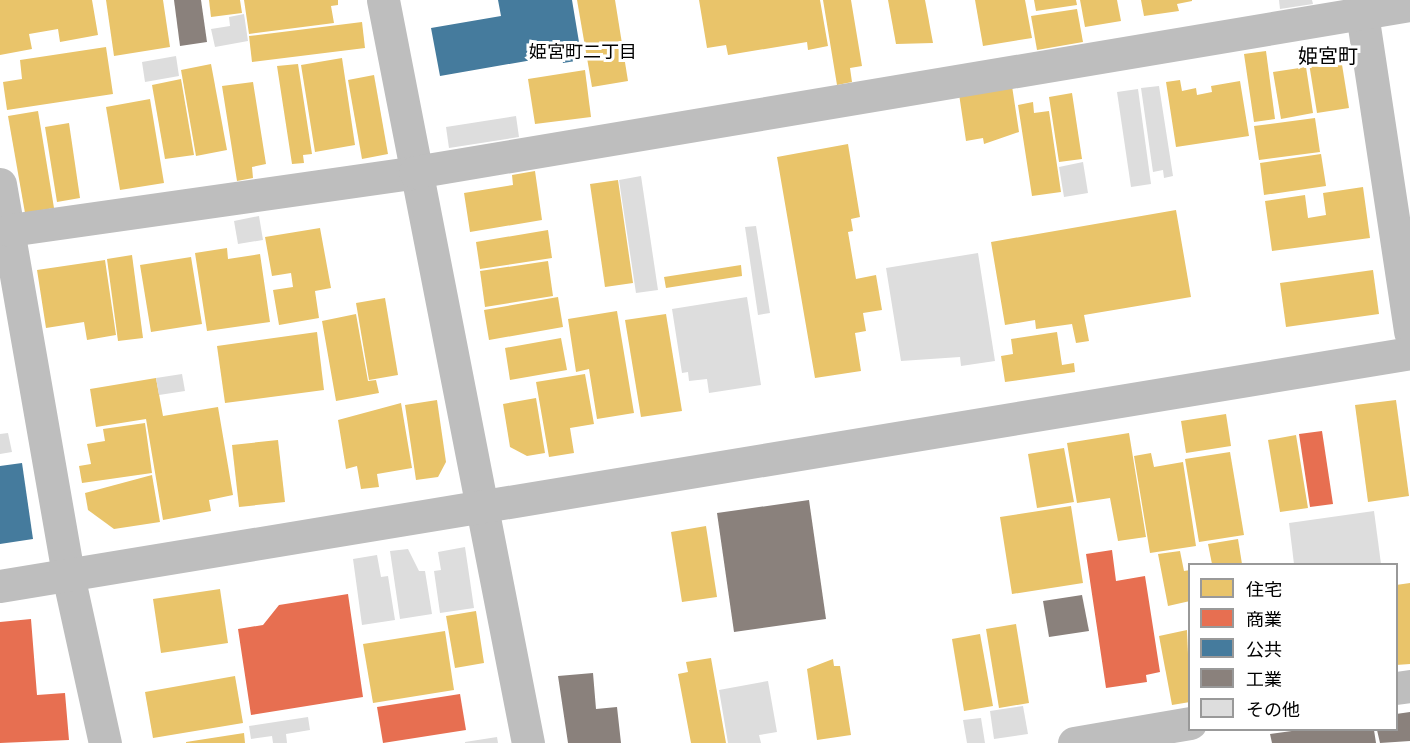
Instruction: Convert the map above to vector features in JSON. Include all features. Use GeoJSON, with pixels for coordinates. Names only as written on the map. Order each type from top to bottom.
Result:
{"type":"FeatureCollection","features":[{"type":"Feature","properties":{"kind":"street"},"geometry":{"type":"LineString","coordinates":[[383,0],[528,743]]}},
{"type":"Feature","properties":{"kind":"street"},"geometry":{"type":"LineString","coordinates":[[10,230],[415,172],[1361,7],[1410,5]]}},
{"type":"Feature","properties":{"kind":"street"},"geometry":{"type":"LineString","coordinates":[[1361,7],[1410,333]]}},
{"type":"Feature","properties":{"kind":"street"},"geometry":{"type":"LineString","coordinates":[[0,184],[10,230],[68,575],[105,743]]}},
{"type":"Feature","properties":{"kind":"street"},"geometry":{"type":"LineString","coordinates":[[0,586],[1410,353]]}},
{"type":"Feature","properties":{"kind":"street"},"geometry":{"type":"LineString","coordinates":[[1074,743],[1188,723]]}},
{"type":"Feature","properties":{"kind":"building: 住宅"},"geometry":{"type":"Polygon","coordinates":[[[0,0],[92,0],[98,35],[60,42],[58,29],[29,34],[32,49],[0,55],[0,0]]]}},
{"type":"Feature","properties":{"kind":"building: 住宅"},"geometry":{"type":"Polygon","coordinates":[[[106,0],[163,0],[170,47],[114,56],[106,0]]]}},
{"type":"Feature","properties":{"kind":"building: 住宅"},"geometry":{"type":"Polygon","coordinates":[[[209,0],[240,0],[242,13],[211,17],[209,0]]]}},
{"type":"Feature","properties":{"kind":"building: 住宅"},"geometry":{"type":"Polygon","coordinates":[[[244,0],[338,0],[338,5],[331,6],[334,23],[249,34],[244,0]]]}},
{"type":"Feature","properties":{"kind":"building: 住宅"},"geometry":{"type":"Polygon","coordinates":[[[577,0],[615,0],[628,81],[592,87],[577,0]]]}},
{"type":"Feature","properties":{"kind":"building: 住宅"},"geometry":{"type":"Polygon","coordinates":[[[699,0],[820,0],[828,46],[808,50],[807,42],[728,55],[726,45],[707,48],[699,0]]]}},
{"type":"Feature","properties":{"kind":"building: 住宅"},"geometry":{"type":"Polygon","coordinates":[[[823,0],[851,0],[862,66],[850,68],[852,82],[837,85],[823,0]]]}},
{"type":"Feature","properties":{"kind":"building: 住宅"},"geometry":{"type":"Polygon","coordinates":[[[888,0],[925,0],[933,43],[896,44],[888,0]]]}},
{"type":"Feature","properties":{"kind":"building: 住宅"},"geometry":{"type":"Polygon","coordinates":[[[975,0],[1025,0],[1032,38],[983,46],[975,0]]]}},
{"type":"Feature","properties":{"kind":"building: 住宅"},"geometry":{"type":"Polygon","coordinates":[[[1034,0],[1076,0],[1077,5],[1036,11],[1034,0]]]}},
{"type":"Feature","properties":{"kind":"building: 住宅"},"geometry":{"type":"Polygon","coordinates":[[[1080,0],[1117,0],[1121,21],[1085,27],[1080,0]]]}},
{"type":"Feature","properties":{"kind":"building: 住宅"},"geometry":{"type":"Polygon","coordinates":[[[1141,0],[1192,1],[1177,4],[1179,11],[1144,16],[1141,0]]]}},
{"type":"Feature","properties":{"kind":"building: 住宅"},"geometry":{"type":"Polygon","coordinates":[[[1077,9],[1083,42],[1037,50],[1031,16],[1077,9]]]}},
{"type":"Feature","properties":{"kind":"building: 住宅"},"geometry":{"type":"Polygon","coordinates":[[[362,22],[365,48],[252,62],[249,36],[362,22]]]}},
{"type":"Feature","properties":{"kind":"building: 住宅"},"geometry":{"type":"Polygon","coordinates":[[[1339,46],[1349,108],[1317,113],[1307,51],[1339,46]]]}},
{"type":"Feature","properties":{"kind":"building: 住宅"},"geometry":{"type":"Polygon","coordinates":[[[106,47],[113,94],[7,110],[3,82],[22,79],[20,60],[106,47]]]}},
{"type":"Feature","properties":{"kind":"building: 住宅"},"geometry":{"type":"Polygon","coordinates":[[[1266,51],[1275,119],[1254,122],[1244,54],[1266,51]]]}},
{"type":"Feature","properties":{"kind":"building: 住宅"},"geometry":{"type":"Polygon","coordinates":[[[342,58],[355,145],[315,152],[301,65],[342,58]]]}},
{"type":"Feature","properties":{"kind":"building: 住宅"},"geometry":{"type":"Polygon","coordinates":[[[211,64],[227,150],[196,156],[181,70],[211,64]]]}},
{"type":"Feature","properties":{"kind":"building: 住宅"},"geometry":{"type":"Polygon","coordinates":[[[298,64],[312,154],[303,155],[304,163],[292,164],[277,66],[298,64]]]}},
{"type":"Feature","properties":{"kind":"building: 住宅"},"geometry":{"type":"Polygon","coordinates":[[[1306,67],[1313,113],[1281,119],[1273,72],[1306,67]]]}},
{"type":"Feature","properties":{"kind":"building: 住宅"},"geometry":{"type":"Polygon","coordinates":[[[585,70],[591,117],[535,124],[528,79],[585,70]]]}},
{"type":"Feature","properties":{"kind":"building: 住宅"},"geometry":{"type":"Polygon","coordinates":[[[374,75],[388,154],[362,159],[348,80],[374,75]]]}},
{"type":"Feature","properties":{"kind":"building: 住宅"},"geometry":{"type":"Polygon","coordinates":[[[181,79],[194,155],[165,159],[152,85],[181,79]]]}},
{"type":"Feature","properties":{"kind":"building: 住宅"},"geometry":{"type":"Polygon","coordinates":[[[1180,80],[1182,91],[1196,88],[1197,95],[1212,92],[1211,86],[1240,81],[1249,136],[1176,147],[1166,82],[1180,80]]]}},
{"type":"Feature","properties":{"kind":"building: 住宅"},"geometry":{"type":"Polygon","coordinates":[[[253,82],[266,164],[252,167],[253,178],[237,181],[222,86],[253,82]]]}},
{"type":"Feature","properties":{"kind":"building: 住宅"},"geometry":{"type":"Polygon","coordinates":[[[1012,86],[1019,132],[984,144],[983,138],[966,141],[959,94],[1012,86]]]}},
{"type":"Feature","properties":{"kind":"building: 住宅"},"geometry":{"type":"Polygon","coordinates":[[[1072,93],[1082,159],[1059,162],[1049,97],[1072,93]]]}},
{"type":"Feature","properties":{"kind":"building: 住宅"},"geometry":{"type":"Polygon","coordinates":[[[150,99],[164,183],[120,190],[106,107],[150,99]]]}},
{"type":"Feature","properties":{"kind":"building: 住宅"},"geometry":{"type":"Polygon","coordinates":[[[1033,102],[1034,113],[1049,111],[1061,192],[1032,196],[1018,105],[1033,102]]]}},
{"type":"Feature","properties":{"kind":"building: 住宅"},"geometry":{"type":"Polygon","coordinates":[[[38,111],[54,208],[25,213],[8,116],[38,111]]]}},
{"type":"Feature","properties":{"kind":"building: 住宅"},"geometry":{"type":"Polygon","coordinates":[[[1315,118],[1320,152],[1259,160],[1254,126],[1315,118]]]}},
{"type":"Feature","properties":{"kind":"building: 住宅"},"geometry":{"type":"Polygon","coordinates":[[[69,123],[80,198],[57,202],[45,127],[69,123]]]}},
{"type":"Feature","properties":{"kind":"building: 住宅"},"geometry":{"type":"Polygon","coordinates":[[[848,144],[860,217],[851,219],[853,231],[848,232],[856,279],[876,275],[882,310],[863,313],[866,331],[855,333],[861,371],[815,378],[777,157],[848,144]]]}},
{"type":"Feature","properties":{"kind":"building: 住宅"},"geometry":{"type":"Polygon","coordinates":[[[1321,154],[1326,186],[1264,195],[1260,163],[1321,154]]]}},
{"type":"Feature","properties":{"kind":"building: 住宅"},"geometry":{"type":"Polygon","coordinates":[[[535,171],[542,220],[470,232],[464,193],[513,185],[512,175],[535,171]]]}},
{"type":"Feature","properties":{"kind":"building: 住宅"},"geometry":{"type":"Polygon","coordinates":[[[618,180],[633,283],[605,287],[590,184],[618,180]]]}},
{"type":"Feature","properties":{"kind":"building: 住宅"},"geometry":{"type":"Polygon","coordinates":[[[1363,187],[1370,238],[1272,251],[1265,201],[1305,195],[1308,218],[1326,215],[1323,193],[1363,187]]]}},
{"type":"Feature","properties":{"kind":"building: 住宅"},"geometry":{"type":"Polygon","coordinates":[[[1176,210],[1191,297],[1084,315],[1089,341],[1076,343],[1072,324],[1036,329],[1035,320],[1005,325],[991,242],[1176,210]]]}},
{"type":"Feature","properties":{"kind":"building: 住宅"},"geometry":{"type":"Polygon","coordinates":[[[320,228],[331,288],[315,291],[319,318],[279,325],[273,290],[293,287],[291,273],[272,276],[265,237],[320,228]]]}},
{"type":"Feature","properties":{"kind":"building: 住宅"},"geometry":{"type":"Polygon","coordinates":[[[548,230],[552,258],[480,269],[476,242],[548,230]]]}},
{"type":"Feature","properties":{"kind":"building: 住宅"},"geometry":{"type":"Polygon","coordinates":[[[227,248],[228,259],[260,254],[270,322],[207,331],[195,253],[227,248]]]}},
{"type":"Feature","properties":{"kind":"building: 住宅"},"geometry":{"type":"Polygon","coordinates":[[[132,255],[143,338],[118,341],[107,259],[132,255]]]}},
{"type":"Feature","properties":{"kind":"building: 住宅"},"geometry":{"type":"Polygon","coordinates":[[[191,257],[202,324],[151,332],[140,265],[191,257]]]}},
{"type":"Feature","properties":{"kind":"building: 住宅"},"geometry":{"type":"Polygon","coordinates":[[[105,260],[116,335],[87,340],[84,322],[46,328],[37,270],[105,260]]]}},
{"type":"Feature","properties":{"kind":"building: 住宅"},"geometry":{"type":"Polygon","coordinates":[[[548,261],[553,296],[485,307],[480,271],[548,261]]]}},
{"type":"Feature","properties":{"kind":"building: 住宅"},"geometry":{"type":"Polygon","coordinates":[[[741,265],[742,276],[666,288],[664,277],[741,265]]]}},
{"type":"Feature","properties":{"kind":"building: 住宅"},"geometry":{"type":"Polygon","coordinates":[[[1373,270],[1379,314],[1286,327],[1280,283],[1373,270]]]}},
{"type":"Feature","properties":{"kind":"building: 住宅"},"geometry":{"type":"Polygon","coordinates":[[[558,297],[563,327],[489,340],[484,310],[558,297]]]}},
{"type":"Feature","properties":{"kind":"building: 住宅"},"geometry":{"type":"Polygon","coordinates":[[[385,298],[398,375],[369,380],[356,303],[385,298]]]}},
{"type":"Feature","properties":{"kind":"building: 住宅"},"geometry":{"type":"Polygon","coordinates":[[[617,311],[634,413],[597,419],[589,369],[576,372],[568,319],[617,311]]]}},
{"type":"Feature","properties":{"kind":"building: 住宅"},"geometry":{"type":"Polygon","coordinates":[[[356,314],[368,381],[376,380],[379,393],[336,401],[322,321],[356,314]]]}},
{"type":"Feature","properties":{"kind":"building: 住宅"},"geometry":{"type":"Polygon","coordinates":[[[666,314],[682,411],[641,417],[625,320],[666,314]]]}},
{"type":"Feature","properties":{"kind":"building: 住宅"},"geometry":{"type":"Polygon","coordinates":[[[317,332],[324,390],[225,403],[217,346],[317,332]]]}},
{"type":"Feature","properties":{"kind":"building: 住宅"},"geometry":{"type":"Polygon","coordinates":[[[1057,332],[1062,365],[1074,363],[1075,372],[1005,382],[1001,356],[1013,354],[1011,339],[1057,332]]]}},
{"type":"Feature","properties":{"kind":"building: 住宅"},"geometry":{"type":"Polygon","coordinates":[[[561,338],[567,370],[510,380],[505,348],[561,338]]]}},
{"type":"Feature","properties":{"kind":"building: 住宅"},"geometry":{"type":"Polygon","coordinates":[[[585,374],[594,424],[570,428],[574,453],[549,457],[536,382],[585,374]]]}},
{"type":"Feature","properties":{"kind":"building: 住宅"},"geometry":{"type":"Polygon","coordinates":[[[156,378],[163,416],[218,407],[233,495],[209,500],[211,511],[163,520],[146,419],[96,427],[90,389],[156,378]]]}},
{"type":"Feature","properties":{"kind":"building: 住宅"},"geometry":{"type":"Polygon","coordinates":[[[536,398],[545,453],[527,456],[510,447],[503,404],[536,398]]]}},
{"type":"Feature","properties":{"kind":"building: 住宅"},"geometry":{"type":"Polygon","coordinates":[[[437,400],[446,462],[438,477],[416,480],[405,405],[437,400]]]}},
{"type":"Feature","properties":{"kind":"building: 住宅"},"geometry":{"type":"Polygon","coordinates":[[[1396,400],[1409,496],[1368,502],[1355,405],[1396,400]]]}},
{"type":"Feature","properties":{"kind":"building: 住宅"},"geometry":{"type":"Polygon","coordinates":[[[401,403],[412,468],[377,474],[379,487],[361,489],[357,466],[346,469],[338,420],[401,403]]]}},
{"type":"Feature","properties":{"kind":"building: 住宅"},"geometry":{"type":"Polygon","coordinates":[[[1226,414],[1231,446],[1186,453],[1181,421],[1226,414]]]}},
{"type":"Feature","properties":{"kind":"building: 住宅"},"geometry":{"type":"Polygon","coordinates":[[[145,423],[152,473],[82,483],[79,466],[91,464],[87,444],[105,441],[103,429],[145,423]]]}},
{"type":"Feature","properties":{"kind":"building: 住宅"},"geometry":{"type":"Polygon","coordinates":[[[1129,433],[1146,537],[1118,541],[1110,498],[1077,503],[1067,443],[1129,433]]]}},
{"type":"Feature","properties":{"kind":"building: 住宅"},"geometry":{"type":"Polygon","coordinates":[[[1296,435],[1308,508],[1280,512],[1268,440],[1296,435]]]}},
{"type":"Feature","properties":{"kind":"building: 住宅"},"geometry":{"type":"Polygon","coordinates":[[[278,440],[285,502],[239,507],[232,445],[278,440]]]}},
{"type":"Feature","properties":{"kind":"building: 住宅"},"geometry":{"type":"Polygon","coordinates":[[[1064,448],[1074,502],[1037,508],[1028,454],[1064,448]]]}},
{"type":"Feature","properties":{"kind":"building: 住宅"},"geometry":{"type":"Polygon","coordinates":[[[1230,452],[1244,535],[1199,542],[1185,459],[1230,452]]]}},
{"type":"Feature","properties":{"kind":"building: 住宅"},"geometry":{"type":"Polygon","coordinates":[[[1151,453],[1154,467],[1183,462],[1196,546],[1150,553],[1134,456],[1151,453]]]}},
{"type":"Feature","properties":{"kind":"building: 住宅"},"geometry":{"type":"Polygon","coordinates":[[[152,475],[160,522],[114,529],[88,510],[85,493],[152,475]]]}},
{"type":"Feature","properties":{"kind":"building: 住宅"},"geometry":{"type":"Polygon","coordinates":[[[1071,506],[1083,583],[1012,594],[1000,517],[1071,506]]]}},
{"type":"Feature","properties":{"kind":"building: 住宅"},"geometry":{"type":"Polygon","coordinates":[[[706,526],[717,597],[682,602],[671,532],[706,526]]]}},
{"type":"Feature","properties":{"kind":"building: 住宅"},"geometry":{"type":"Polygon","coordinates":[[[1238,539],[1242,563],[1212,563],[1208,544],[1238,539]]]}},
{"type":"Feature","properties":{"kind":"building: 住宅"},"geometry":{"type":"Polygon","coordinates":[[[1180,551],[1184,571],[1188,570],[1188,601],[1168,606],[1158,554],[1180,551]]]}},
{"type":"Feature","properties":{"kind":"building: 住宅"},"geometry":{"type":"Polygon","coordinates":[[[1410,583],[1410,664],[1398,665],[1398,585],[1410,583]]]}},
{"type":"Feature","properties":{"kind":"building: 住宅"},"geometry":{"type":"Polygon","coordinates":[[[220,589],[228,643],[161,653],[153,599],[220,589]]]}},
{"type":"Feature","properties":{"kind":"building: 住宅"},"geometry":{"type":"Polygon","coordinates":[[[476,611],[484,663],[455,668],[446,616],[476,611]]]}},
{"type":"Feature","properties":{"kind":"building: 住宅"},"geometry":{"type":"Polygon","coordinates":[[[1016,624],[1029,703],[999,708],[986,629],[1016,624]]]}},
{"type":"Feature","properties":{"kind":"building: 住宅"},"geometry":{"type":"Polygon","coordinates":[[[1187,630],[1188,702],[1172,705],[1159,636],[1187,630]]]}},
{"type":"Feature","properties":{"kind":"building: 住宅"},"geometry":{"type":"Polygon","coordinates":[[[445,631],[454,690],[373,703],[363,644],[445,631]]]}},
{"type":"Feature","properties":{"kind":"building: 住宅"},"geometry":{"type":"Polygon","coordinates":[[[980,634],[993,706],[964,711],[952,639],[980,634]]]}},
{"type":"Feature","properties":{"kind":"building: 住宅"},"geometry":{"type":"Polygon","coordinates":[[[711,658],[726,743],[691,743],[678,674],[688,672],[686,662],[711,658]]]}},
{"type":"Feature","properties":{"kind":"building: 住宅"},"geometry":{"type":"Polygon","coordinates":[[[833,659],[834,666],[840,666],[851,735],[817,740],[807,669],[833,659]]]}},
{"type":"Feature","properties":{"kind":"building: 住宅"},"geometry":{"type":"Polygon","coordinates":[[[235,676],[243,723],[153,738],[145,692],[235,676]]]}},
{"type":"Feature","properties":{"kind":"building: 住宅"},"geometry":{"type":"Polygon","coordinates":[[[244,733],[245,743],[186,743],[186,742],[244,733]]]}},
{"type":"Feature","properties":{"kind":"building: 商業"},"geometry":{"type":"Polygon","coordinates":[[[1322,431],[1333,504],[1310,507],[1299,434],[1322,431]]]}},
{"type":"Feature","properties":{"kind":"building: 商業"},"geometry":{"type":"Polygon","coordinates":[[[1112,550],[1116,581],[1145,576],[1160,672],[1146,675],[1147,682],[1106,688],[1086,554],[1112,550]]]}},
{"type":"Feature","properties":{"kind":"building: 商業"},"geometry":{"type":"Polygon","coordinates":[[[348,594],[363,697],[251,715],[238,629],[263,625],[279,605],[348,594]]]}},
{"type":"Feature","properties":{"kind":"building: 商業"},"geometry":{"type":"Polygon","coordinates":[[[31,619],[37,695],[65,693],[69,740],[0,743],[0,622],[31,619]]]}},
{"type":"Feature","properties":{"kind":"building: 商業"},"geometry":{"type":"Polygon","coordinates":[[[460,694],[466,730],[383,743],[377,707],[460,694]]]}},
{"type":"Feature","properties":{"kind":"building: 公共"},"geometry":{"type":"Polygon","coordinates":[[[498,0],[572,0],[582,60],[563,63],[561,55],[440,76],[431,28],[501,16],[498,0]]]}},
{"type":"Feature","properties":{"kind":"building: 公共"},"geometry":{"type":"Polygon","coordinates":[[[22,463],[33,539],[0,544],[0,466],[22,463]]]}},
{"type":"Feature","properties":{"kind":"building: 工業"},"geometry":{"type":"Polygon","coordinates":[[[174,0],[201,0],[207,42],[180,46],[174,0]]]}},
{"type":"Feature","properties":{"kind":"building: 工業"},"geometry":{"type":"Polygon","coordinates":[[[809,500],[826,619],[734,632],[717,513],[809,500]]]}},
{"type":"Feature","properties":{"kind":"building: 工業"},"geometry":{"type":"Polygon","coordinates":[[[1082,595],[1089,631],[1049,637],[1043,601],[1082,595]]]}},
{"type":"Feature","properties":{"kind":"building: 工業"},"geometry":{"type":"Polygon","coordinates":[[[593,673],[596,709],[617,707],[621,743],[568,743],[558,676],[593,673]]]}},
{"type":"Feature","properties":{"kind":"building: 工業"},"geometry":{"type":"Polygon","coordinates":[[[1410,712],[1410,741],[1380,743],[1377,731],[1398,731],[1398,714],[1410,712]]]}},
{"type":"Feature","properties":{"kind":"building: 工業"},"geometry":{"type":"Polygon","coordinates":[[[1292,731],[1374,731],[1376,743],[1272,743],[1270,734],[1292,731]]]}},
{"type":"Feature","properties":{"kind":"building: その他"},"geometry":{"type":"Polygon","coordinates":[[[1279,0],[1312,0],[1313,4],[1280,9],[1279,0]]]}},
{"type":"Feature","properties":{"kind":"building: その他"},"geometry":{"type":"Polygon","coordinates":[[[244,14],[248,41],[215,47],[211,29],[230,26],[229,17],[244,14]]]}},
{"type":"Feature","properties":{"kind":"building: その他"},"geometry":{"type":"Polygon","coordinates":[[[176,56],[179,76],[145,82],[142,62],[176,56]]]}},
{"type":"Feature","properties":{"kind":"building: その他"},"geometry":{"type":"Polygon","coordinates":[[[1159,86],[1173,176],[1164,178],[1163,170],[1153,172],[1141,88],[1159,86]]]}},
{"type":"Feature","properties":{"kind":"building: その他"},"geometry":{"type":"Polygon","coordinates":[[[1138,89],[1151,184],[1131,187],[1117,92],[1138,89]]]}},
{"type":"Feature","properties":{"kind":"building: その他"},"geometry":{"type":"Polygon","coordinates":[[[516,116],[519,137],[449,148],[446,127],[516,116]]]}},
{"type":"Feature","properties":{"kind":"building: その他"},"geometry":{"type":"Polygon","coordinates":[[[1083,162],[1088,193],[1064,197],[1059,167],[1083,162]]]}},
{"type":"Feature","properties":{"kind":"building: その他"},"geometry":{"type":"Polygon","coordinates":[[[641,176],[658,290],[636,293],[619,180],[641,176]]]}},
{"type":"Feature","properties":{"kind":"building: その他"},"geometry":{"type":"Polygon","coordinates":[[[259,216],[263,240],[238,244],[234,221],[259,216]]]}},
{"type":"Feature","properties":{"kind":"building: その他"},"geometry":{"type":"Polygon","coordinates":[[[756,226],[770,313],[758,315],[745,227],[756,226]]]}},
{"type":"Feature","properties":{"kind":"building: その他"},"geometry":{"type":"Polygon","coordinates":[[[978,253],[995,361],[961,366],[960,357],[901,361],[886,268],[978,253]]]}},
{"type":"Feature","properties":{"kind":"building: その他"},"geometry":{"type":"Polygon","coordinates":[[[747,297],[761,385],[709,393],[707,379],[689,381],[688,372],[682,373],[672,309],[747,297]]]}},
{"type":"Feature","properties":{"kind":"building: その他"},"geometry":{"type":"Polygon","coordinates":[[[182,374],[185,391],[159,395],[156,378],[182,374]]]}},
{"type":"Feature","properties":{"kind":"building: その他"},"geometry":{"type":"Polygon","coordinates":[[[8,433],[12,452],[0,454],[0,434],[8,433]]]}},
{"type":"Feature","properties":{"kind":"building: その他"},"geometry":{"type":"Polygon","coordinates":[[[1374,511],[1381,563],[1294,563],[1289,523],[1374,511]]]}},
{"type":"Feature","properties":{"kind":"building: その他"},"geometry":{"type":"Polygon","coordinates":[[[465,547],[474,608],[440,613],[434,571],[441,570],[438,552],[465,547]]]}},
{"type":"Feature","properties":{"kind":"building: その他"},"geometry":{"type":"Polygon","coordinates":[[[408,549],[419,571],[425,571],[432,614],[400,619],[390,551],[408,549]]]}},
{"type":"Feature","properties":{"kind":"building: その他"},"geometry":{"type":"Polygon","coordinates":[[[377,555],[381,577],[388,576],[395,620],[362,625],[353,559],[377,555]]]}},
{"type":"Feature","properties":{"kind":"building: その他"},"geometry":{"type":"Polygon","coordinates":[[[768,681],[777,732],[759,735],[761,743],[728,743],[719,690],[768,681]]]}},
{"type":"Feature","properties":{"kind":"building: その他"},"geometry":{"type":"Polygon","coordinates":[[[1023,706],[1028,734],[994,739],[990,711],[1023,706]]]}},
{"type":"Feature","properties":{"kind":"building: その他"},"geometry":{"type":"Polygon","coordinates":[[[308,717],[310,730],[286,734],[287,743],[273,743],[272,736],[251,739],[249,726],[308,717]]]}},
{"type":"Feature","properties":{"kind":"building: その他"},"geometry":{"type":"Polygon","coordinates":[[[981,718],[985,743],[967,743],[963,720],[981,718]]]}},
{"type":"Feature","properties":{"kind":"building: その他"},"geometry":{"type":"Polygon","coordinates":[[[497,737],[498,743],[465,743],[465,742],[497,737]]]}},
{"type":"Feature","properties":{"kind":"district","name":"姫宮町二丁目"},"geometry":{"type":"Point","coordinates":[583,52]}},
{"type":"Feature","properties":{"kind":"district","name":"姫宮町"},"geometry":{"type":"Point","coordinates":[1328,56]}}]}
